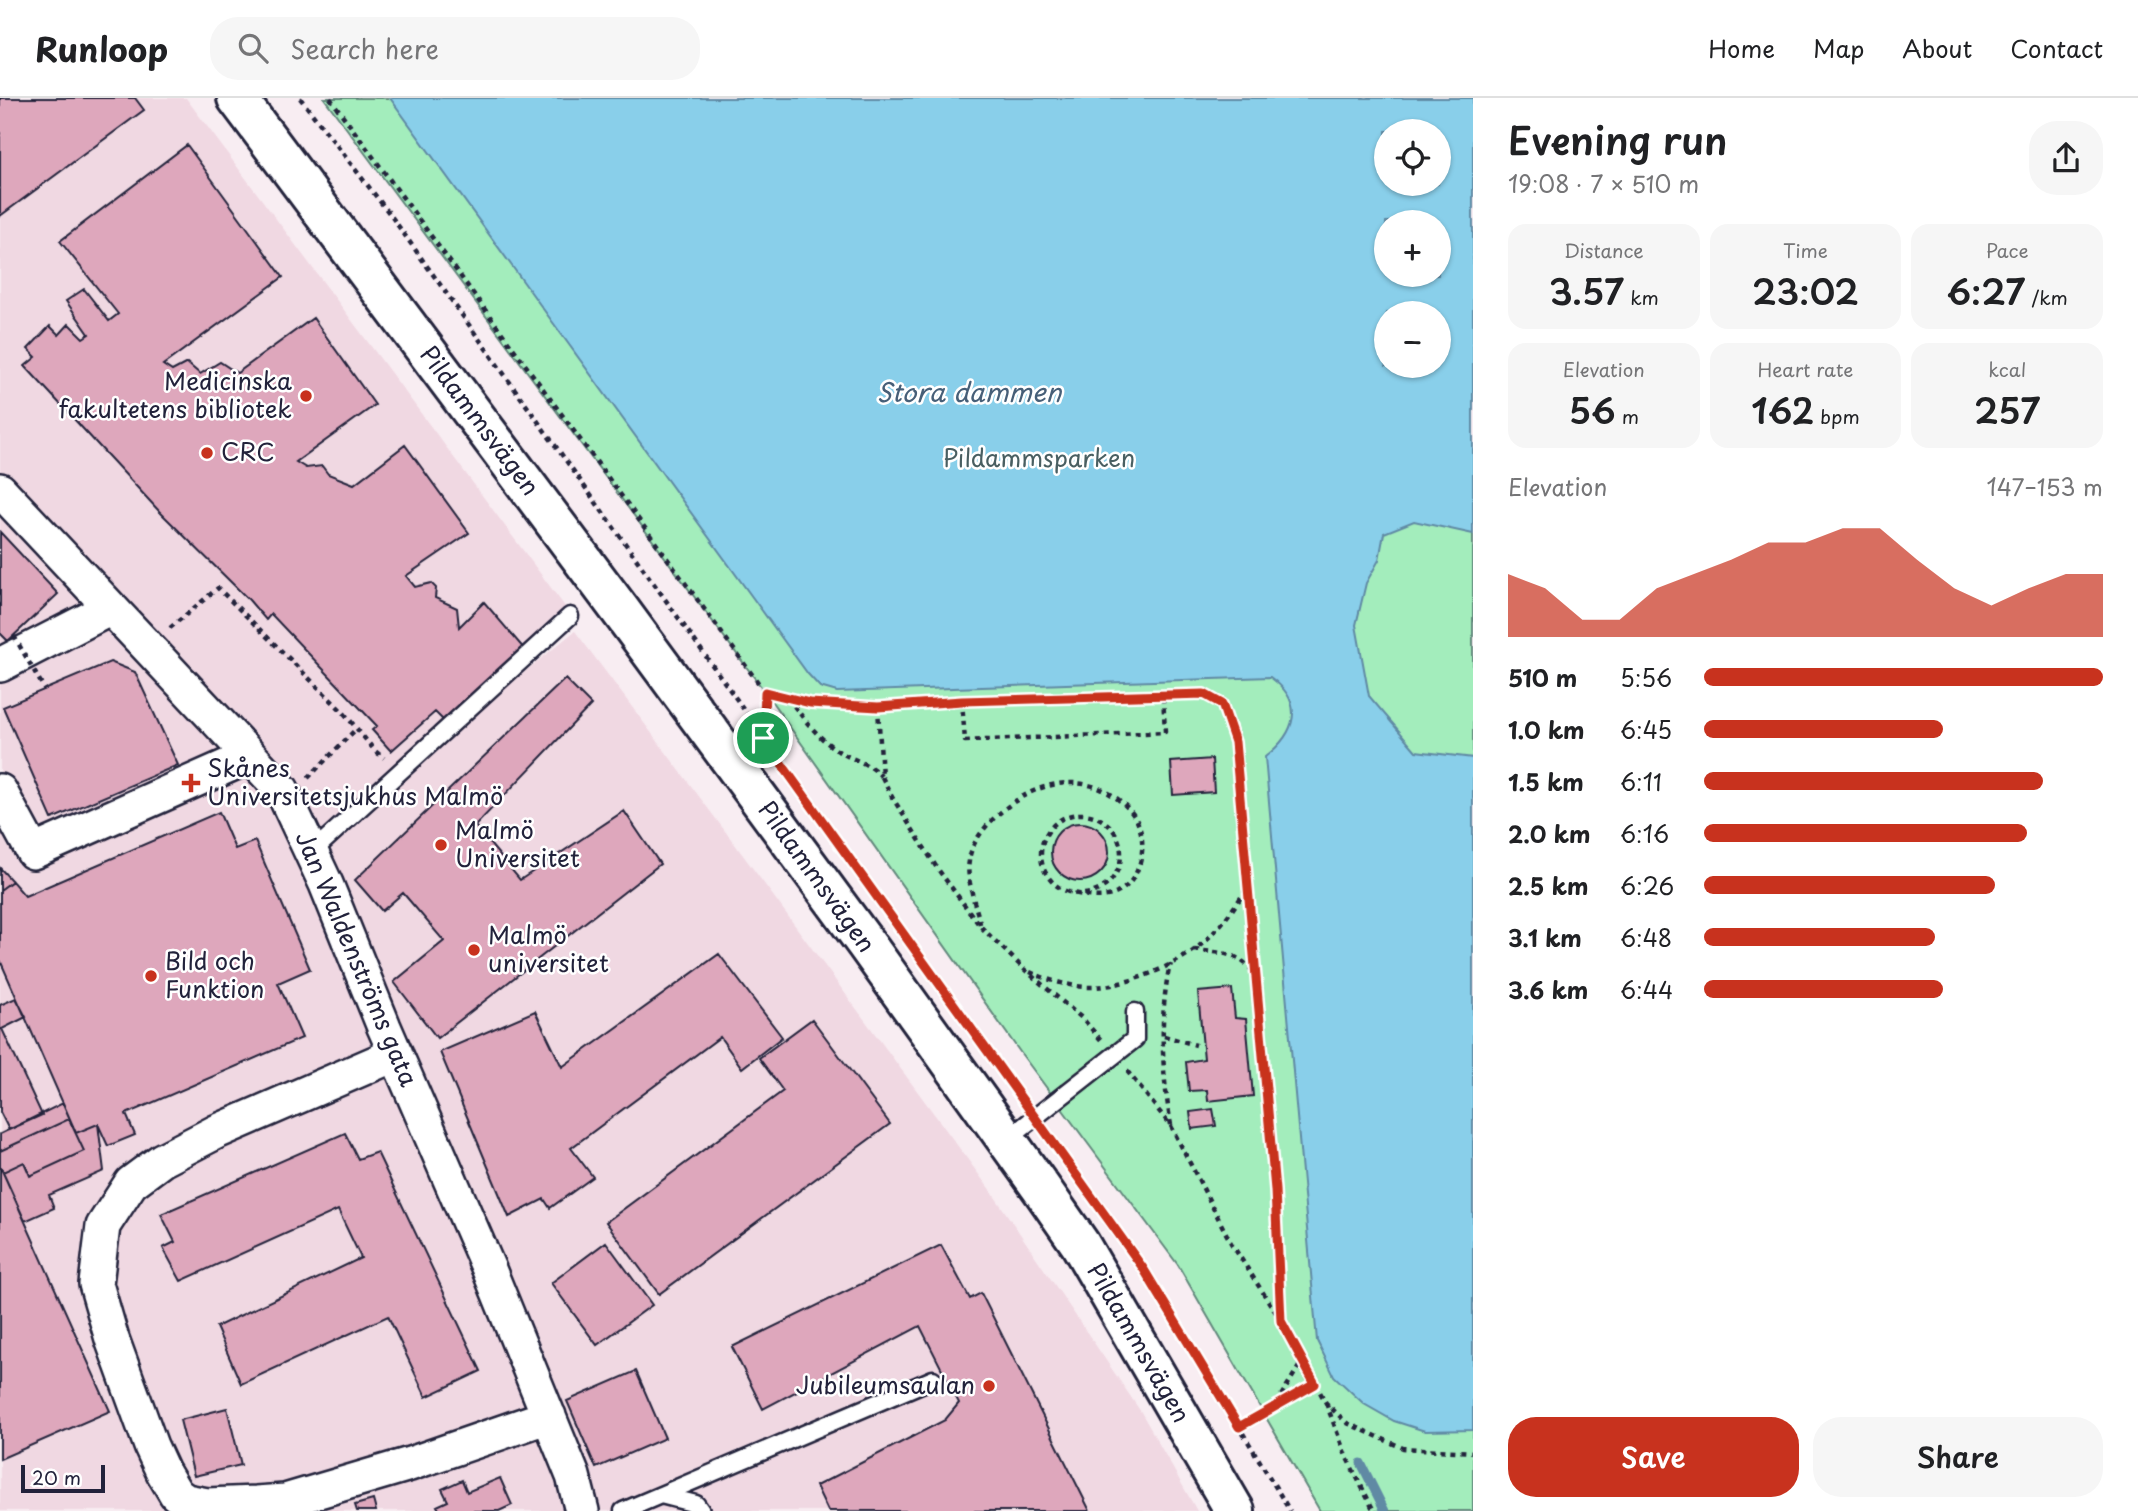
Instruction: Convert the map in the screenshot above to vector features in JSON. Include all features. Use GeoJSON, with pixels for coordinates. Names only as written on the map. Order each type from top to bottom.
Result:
{"type":"FeatureCollection","features":[{"type":"Feature","properties":{"kind":"main road","name":"Pildammsvägen"},"geometry":{"type":"LineString","coordinates":[[237,98],[866,944],[1020,1128],[1080,1244],[1235,1511]]}},
{"type":"Feature","properties":{"kind":"street","name":"Jan Waldenströms gata"},"geometry":{"type":"LineString","coordinates":[[0,490],[282,790],[488,1267],[573,1476],[582,1511]]}},
{"type":"Feature","properties":{"kind":"street"},"geometry":{"type":"LineString","coordinates":[[7,650],[111,608]]}},
{"type":"Feature","properties":{"kind":"street"},"geometry":{"type":"LineString","coordinates":[[0,791],[33,852],[250,756]]}},
{"type":"Feature","properties":{"kind":"street"},"geometry":{"type":"LineString","coordinates":[[396,1054],[216,1132],[162,1160],[131,1183],[103,1227],[96,1284],[112,1339],[151,1446],[176,1494],[186,1501],[207,1505],[285,1501],[410,1464],[549,1416]]}},
{"type":"Feature","properties":{"kind":"lane"},"geometry":{"type":"LineString","coordinates":[[311,853],[570,616]]}},
{"type":"Feature","properties":{"kind":"lane"},"geometry":{"type":"LineString","coordinates":[[1020,1128],[1135,1039],[1135,1012]]}},
{"type":"Feature","properties":{"kind":"lane"},"geometry":{"type":"LineString","coordinates":[[623,1511],[933,1379]]}},
{"type":"Feature","properties":{"kind":"lane"},"geometry":{"type":"LineString","coordinates":[[661,1495],[696,1504],[701,1511]]}},
{"type":"Feature","properties":{"kind":"path"},"geometry":{"type":"LineString","coordinates":[[300,98],[390,213],[763,738],[1020,1128],[1143,1268],[1290,1511]]}},
{"type":"Feature","properties":{"kind":"path"},"geometry":{"type":"LineString","coordinates":[[330,98],[765,692],[763,738]]}},
{"type":"Feature","properties":{"kind":"path"},"geometry":{"type":"LineString","coordinates":[[146,645],[179,622],[218,588],[344,713],[375,751],[401,772]]}},
{"type":"Feature","properties":{"kind":"path"},"geometry":{"type":"LineString","coordinates":[[7,650],[45,690]]}},
{"type":"Feature","properties":{"kind":"path"},"geometry":{"type":"LineString","coordinates":[[765,692],[810,703],[878,707],[962,701],[1204,694],[1222,704],[1235,742],[1275,1190],[1281,1321]]}},
{"type":"Feature","properties":{"kind":"path"},"geometry":{"type":"LineString","coordinates":[[962,701],[965,741],[1165,732],[1163,695]]}},
{"type":"Feature","properties":{"kind":"path"},"geometry":{"type":"LineString","coordinates":[[787,697],[816,734],[839,752],[871,765],[882,777],[937,868],[980,926],[1025,970],[1083,1019]]}},
{"type":"Feature","properties":{"kind":"path"},"geometry":{"type":"LineString","coordinates":[[878,707],[882,777]]}},
{"type":"Feature","properties":{"kind":"path"},"geometry":{"type":"LineString","coordinates":[[282,790],[296,787],[310,777],[357,729]]}},
{"type":"Feature","properties":{"kind":"path"},"geometry":{"type":"LineString","coordinates":[[980,926],[972,895],[968,860],[982,834],[1004,809],[1032,790],[1076,781],[1101,789],[1133,814],[1143,848],[1140,866],[1133,880],[1117,893],[1092,898],[1070,892],[1058,887],[1048,877],[1042,864],[1041,849],[1045,836],[1053,825],[1064,817],[1078,813],[1104,820],[1113,828],[1122,852],[1115,876],[1106,885],[1083,894],[1070,892]]}},
{"type":"Feature","properties":{"kind":"path"},"geometry":{"type":"LineString","coordinates":[[1025,970],[1053,982],[1088,987],[1125,982],[1171,963],[1194,950],[1226,919],[1247,890]]}},
{"type":"Feature","properties":{"kind":"path"},"geometry":{"type":"LineString","coordinates":[[1194,950],[1231,954],[1245,961],[1255,974]]}},
{"type":"Feature","properties":{"kind":"path"},"geometry":{"type":"LineString","coordinates":[[1171,963],[1163,1007],[1164,1073],[1171,1126]]}},
{"type":"Feature","properties":{"kind":"path"},"geometry":{"type":"LineString","coordinates":[[1164,1036],[1196,1045]]}},
{"type":"Feature","properties":{"kind":"path"},"geometry":{"type":"LineString","coordinates":[[1122,1065],[1171,1126],[1231,1242],[1281,1321],[1326,1402],[1346,1455],[1374,1511]]}},
{"type":"Feature","properties":{"kind":"path"},"geometry":{"type":"LineString","coordinates":[[1276,1405],[1303,1360]]}},
{"type":"Feature","properties":{"kind":"path"},"geometry":{"type":"LineString","coordinates":[[1239,1427],[1315,1384]]}},
{"type":"Feature","properties":{"kind":"path"},"geometry":{"type":"LineString","coordinates":[[1326,1402],[1348,1423],[1403,1448],[1473,1452]]}},
{"type":"Feature","properties":{"kind":"shaded area","name":"Skånes Universitetsjukhus Malmö"},"geometry":{"type":"Polygon","coordinates":[[[0,98],[186,98],[569,612],[340,821],[575,631],[991,1191],[1141,1412],[1197,1511],[0,1511],[0,98]]]}},
{"type":"Feature","properties":{"kind":"green space","name":"Stora dammen"},"geometry":{"type":"Polygon","coordinates":[[[324,98],[1473,98],[1473,1511],[1320,1511],[1178,1265],[1020,1052],[765,692],[324,98]]]}},
{"type":"Feature","properties":{"kind":"water","name":"Stora dammen"},"geometry":{"type":"Polygon","coordinates":[[[390,98],[1473,98],[1473,534],[1414,521],[1384,533],[1379,560],[1366,583],[1356,625],[1369,696],[1416,751],[1473,758],[1473,1430],[1425,1431],[1394,1421],[1364,1404],[1334,1376],[1317,1341],[1265,757],[1284,738],[1293,718],[1289,697],[1281,687],[1270,677],[837,692],[820,687],[390,98]]]}},
{"type":"Feature","properties":{"kind":"building"},"geometry":{"type":"Polygon","coordinates":[[[0,98],[135,98],[144,110],[0,216],[0,98]]]}},
{"type":"Feature","properties":{"kind":"building","name":"CRC"},"geometry":{"type":"Polygon","coordinates":[[[187,145],[283,277],[163,365],[172,371],[187,363],[200,374],[220,362],[237,373],[313,318],[375,405],[296,462],[306,468],[322,466],[328,474],[354,484],[405,445],[469,533],[406,576],[415,587],[431,583],[436,588],[435,598],[457,608],[459,627],[484,602],[525,650],[446,723],[435,712],[391,751],[372,730],[377,726],[271,614],[266,620],[159,511],[25,366],[36,357],[28,349],[50,326],[59,335],[69,324],[83,338],[89,334],[66,301],[84,289],[109,321],[118,314],[60,241],[187,145]]]}},
{"type":"Feature","properties":{"kind":"building"},"geometry":{"type":"Polygon","coordinates":[[[0,532],[58,594],[8,641],[0,633],[0,532]]]}},
{"type":"Feature","properties":{"kind":"building"},"geometry":{"type":"Polygon","coordinates":[[[110,662],[135,672],[178,765],[52,819],[3,707],[110,662]]]}},
{"type":"Feature","properties":{"kind":"building","name":"Malmö Universitet"},"geometry":{"type":"Polygon","coordinates":[[[565,679],[591,705],[475,826],[520,880],[624,811],[660,864],[437,1038],[394,982],[444,941],[403,893],[382,911],[355,880],[565,679]]]}},
{"type":"Feature","properties":{"kind":"building"},"geometry":{"type":"Polygon","coordinates":[[[1212,759],[1214,792],[1173,795],[1171,762],[1212,759]]]}},
{"type":"Feature","properties":{"kind":"building","name":"Bild och Funktion"},"geometry":{"type":"Polygon","coordinates":[[[219,812],[235,849],[255,841],[310,969],[278,983],[302,1038],[126,1114],[135,1135],[108,1146],[98,1124],[76,1133],[0,960],[0,890],[12,881],[25,896],[219,812]]]}},
{"type":"Feature","properties":{"kind":"building"},"geometry":{"type":"Polygon","coordinates":[[[1080,823],[1091,825],[1104,836],[1109,852],[1107,863],[1096,876],[1080,881],[1069,879],[1056,868],[1051,852],[1053,841],[1064,828],[1080,823]]]}},
{"type":"Feature","properties":{"kind":"building"},"geometry":{"type":"Polygon","coordinates":[[[0,868],[12,881],[0,890],[0,868]]]}},
{"type":"Feature","properties":{"kind":"building"},"geometry":{"type":"Polygon","coordinates":[[[719,954],[782,1037],[742,1068],[720,1037],[571,1148],[593,1177],[550,1208],[544,1199],[509,1217],[440,1052],[535,1011],[562,1067],[719,954]]]}},
{"type":"Feature","properties":{"kind":"building"},"geometry":{"type":"Polygon","coordinates":[[[1232,989],[1235,1018],[1246,1019],[1253,1096],[1208,1101],[1207,1090],[1189,1091],[1186,1062],[1204,1059],[1198,992],[1232,989]]]}},
{"type":"Feature","properties":{"kind":"building"},"geometry":{"type":"Polygon","coordinates":[[[16,998],[26,1017],[2,1029],[42,1115],[9,1130],[0,1112],[0,1005],[16,998]]]}},
{"type":"Feature","properties":{"kind":"building"},"geometry":{"type":"Polygon","coordinates":[[[812,1019],[890,1124],[659,1294],[606,1222],[783,1091],[759,1058],[812,1019]]]}},
{"type":"Feature","properties":{"kind":"building"},"geometry":{"type":"Polygon","coordinates":[[[63,1103],[76,1133],[98,1124],[104,1171],[49,1195],[54,1208],[25,1221],[0,1166],[0,1134],[63,1103]]]}},
{"type":"Feature","properties":{"kind":"building"},"geometry":{"type":"Polygon","coordinates":[[[1213,1109],[1216,1126],[1192,1129],[1190,1112],[1213,1109]]]}},
{"type":"Feature","properties":{"kind":"building"},"geometry":{"type":"Polygon","coordinates":[[[69,1119],[84,1151],[30,1176],[24,1162],[3,1172],[0,1166],[0,1151],[69,1119]]]}},
{"type":"Feature","properties":{"kind":"building"},"geometry":{"type":"Polygon","coordinates":[[[345,1133],[358,1159],[377,1152],[481,1371],[426,1397],[388,1316],[241,1384],[216,1327],[361,1258],[338,1210],[181,1281],[163,1248],[175,1242],[161,1214],[345,1133]]]}},
{"type":"Feature","properties":{"kind":"building"},"geometry":{"type":"Polygon","coordinates":[[[0,1166],[110,1411],[0,1459],[0,1166]]]}},
{"type":"Feature","properties":{"kind":"building"},"geometry":{"type":"Polygon","coordinates":[[[606,1242],[652,1305],[597,1345],[551,1283],[606,1242]]]}},
{"type":"Feature","properties":{"kind":"building","name":"Jubileumsaulan"},"geometry":{"type":"Polygon","coordinates":[[[941,1245],[970,1299],[981,1293],[1090,1511],[828,1511],[816,1486],[945,1420],[959,1403],[920,1326],[763,1409],[732,1347],[941,1245]]]}},
{"type":"Feature","properties":{"kind":"building"},"geometry":{"type":"Polygon","coordinates":[[[636,1371],[665,1438],[596,1468],[567,1401],[636,1371]]]}},
{"type":"Feature","properties":{"kind":"building"},"geometry":{"type":"Polygon","coordinates":[[[227,1408],[241,1465],[194,1476],[180,1420],[227,1408]]]}},
{"type":"Feature","properties":{"kind":"building"},"geometry":{"type":"Polygon","coordinates":[[[500,1478],[512,1505],[499,1511],[440,1511],[437,1506],[448,1501],[442,1489],[462,1480],[467,1492],[500,1478]]]}},
{"type":"Feature","properties":{"kind":"building"},"geometry":{"type":"Polygon","coordinates":[[[373,1500],[376,1511],[357,1511],[355,1505],[373,1500]]]}},
{"type":"Feature","properties":{"kind":"waterway"},"geometry":{"type":"LineString","coordinates":[[1361,1463],[1385,1511]]}},
{"type":"Feature","properties":{"kind":"place","name":"Medicinska fakultetens bibliotek"},"geometry":{"type":"Point","coordinates":[306,396]}},
{"type":"Feature","properties":{"kind":"place","name":"CRC"},"geometry":{"type":"Point","coordinates":[207,453]}},
{"type":"Feature","properties":{"kind":"place","name":"Skånes Universitetsjukhus Malmö"},"geometry":{"type":"Point","coordinates":[191,783]}},
{"type":"Feature","properties":{"kind":"place","name":"Malmö Universitet"},"geometry":{"type":"Point","coordinates":[441,845]}},
{"type":"Feature","properties":{"kind":"place","name":"Malmö universitet"},"geometry":{"type":"Point","coordinates":[474,950]}},
{"type":"Feature","properties":{"kind":"place","name":"Bild och Funktion"},"geometry":{"type":"Point","coordinates":[151,976]}},
{"type":"Feature","properties":{"kind":"place","name":"Jubileumsaulan"},"geometry":{"type":"Point","coordinates":[989,1386]}},
{"type":"Feature","properties":{"kind":"route"},"geometry":{"type":"LineString","coordinates":[[765,692],[810,703],[878,707],[962,701],[1204,694],[1222,704],[1235,742],[1275,1190],[1281,1321],[1315,1384],[1239,1427],[1143,1268],[763,738],[765,692]]}},
{"type":"Feature","properties":{"kind":"park label","name":"Pildammsparken"},"geometry":{"type":"Point","coordinates":[1039,459]}}]}
